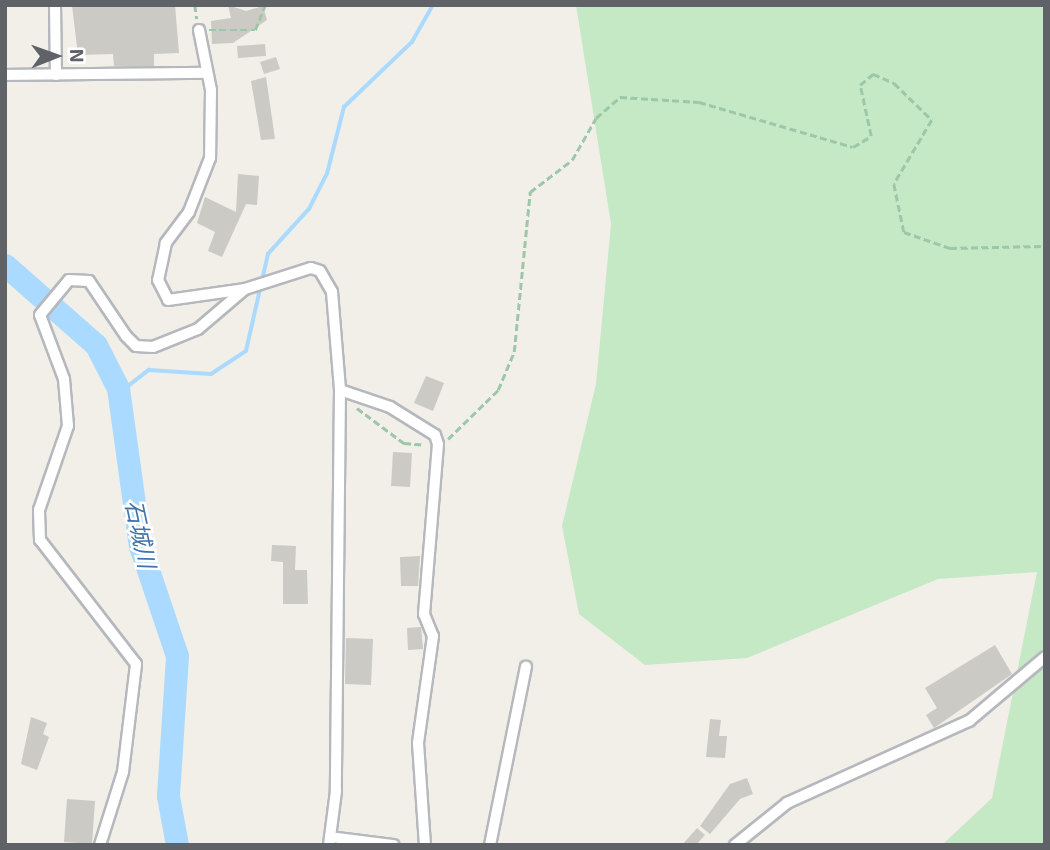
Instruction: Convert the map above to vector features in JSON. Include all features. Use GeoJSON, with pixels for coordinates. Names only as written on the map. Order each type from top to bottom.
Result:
{"type":"FeatureCollection","features":[{"type":"Feature","properties":{"kind":"street"},"geometry":{"type":"LineString","coordinates":[[55,5],[56,75]]}},
{"type":"Feature","properties":{"kind":"street"},"geometry":{"type":"LineString","coordinates":[[199,30],[212,116],[208,170],[166,243],[158,280],[168,300],[245,289],[311,268],[320,271],[332,292],[340,390],[330,841],[393,845]]}},
{"type":"Feature","properties":{"kind":"street"},"geometry":{"type":"LineString","coordinates":[[5,75],[205,73]]}},
{"type":"Feature","properties":{"kind":"street"},"geometry":{"type":"LineString","coordinates":[[100,845],[123,772],[136,664],[40,540],[39,510],[68,426],[64,379],[40,315],[69,280],[89,281],[136,346],[171,345],[245,289]]}},
{"type":"Feature","properties":{"kind":"street"},"geometry":{"type":"LineString","coordinates":[[340,390],[390,407],[435,435],[438,444],[424,614],[433,636],[418,743],[425,845]]}},
{"type":"Feature","properties":{"kind":"street"},"geometry":{"type":"LineString","coordinates":[[735,845],[787,803],[969,721],[1045,657]]}},
{"type":"Feature","properties":{"kind":"street"},"geometry":{"type":"LineString","coordinates":[[490,845],[526,667]]}},
{"type":"Feature","properties":{"kind":"street"},"geometry":{"type":"LineString","coordinates":[[413,845],[424,829]]}},
{"type":"Feature","properties":{"kind":"path"},"geometry":{"type":"LineString","coordinates":[[199,30],[255,30],[265,5]]}},
{"type":"Feature","properties":{"kind":"path"},"geometry":{"type":"LineString","coordinates":[[340,390],[371,425],[404,443],[438,444],[481,411],[514,352],[530,192],[572,160],[596,118],[620,97],[699,102],[853,147],[871,136],[860,85],[873,74],[894,83],[932,120],[894,184],[904,232],[950,248],[1045,246]]}},
{"type":"Feature","properties":{"kind":"green space"},"geometry":{"type":"Polygon","coordinates":[[[576,5],[1045,5],[1045,845],[942,845],[992,798],[1037,572],[938,579],[747,658],[645,665],[579,614],[562,526],[596,384],[611,224],[576,5]]]}},
{"type":"Feature","properties":{"kind":"building"},"geometry":{"type":"Polygon","coordinates":[[[175,5],[179,53],[154,54],[154,66],[114,66],[113,54],[78,55],[72,6],[175,5]]]}},
{"type":"Feature","properties":{"kind":"building"},"geometry":{"type":"Polygon","coordinates":[[[228,5],[246,11],[263,6],[267,20],[233,43],[212,44],[211,21],[231,18],[228,5]]]}},
{"type":"Feature","properties":{"kind":"building"},"geometry":{"type":"Polygon","coordinates":[[[265,44],[266,56],[238,58],[237,46],[265,44]]]}},
{"type":"Feature","properties":{"kind":"building"},"geometry":{"type":"Polygon","coordinates":[[[276,57],[280,69],[264,74],[260,62],[276,57]]]}},
{"type":"Feature","properties":{"kind":"building"},"geometry":{"type":"Polygon","coordinates":[[[266,77],[275,139],[261,140],[251,81],[266,77]]]}},
{"type":"Feature","properties":{"kind":"building"},"geometry":{"type":"Polygon","coordinates":[[[238,174],[259,176],[257,205],[246,204],[222,257],[208,251],[215,232],[197,223],[205,197],[236,212],[238,174]]]}},
{"type":"Feature","properties":{"kind":"building"},"geometry":{"type":"Polygon","coordinates":[[[426,376],[444,383],[433,411],[414,403],[426,376]]]}},
{"type":"Feature","properties":{"kind":"building"},"geometry":{"type":"Polygon","coordinates":[[[393,452],[412,453],[410,487],[391,486],[393,452]]]}},
{"type":"Feature","properties":{"kind":"building"},"geometry":{"type":"Polygon","coordinates":[[[272,545],[296,546],[295,570],[307,570],[308,604],[283,604],[283,562],[271,561],[272,545]]]}},
{"type":"Feature","properties":{"kind":"building"},"geometry":{"type":"Polygon","coordinates":[[[420,556],[418,586],[401,586],[400,557],[420,556]]]}},
{"type":"Feature","properties":{"kind":"building"},"geometry":{"type":"Polygon","coordinates":[[[421,627],[423,649],[408,650],[407,628],[421,627]]]}},
{"type":"Feature","properties":{"kind":"building"},"geometry":{"type":"Polygon","coordinates":[[[346,638],[373,639],[371,685],[345,684],[346,638]]]}},
{"type":"Feature","properties":{"kind":"building"},"geometry":{"type":"Polygon","coordinates":[[[995,645],[1012,674],[934,728],[926,715],[937,708],[925,688],[995,645]]]}},
{"type":"Feature","properties":{"kind":"building"},"geometry":{"type":"Polygon","coordinates":[[[31,717],[47,723],[43,734],[49,737],[37,770],[21,764],[31,717]]]}},
{"type":"Feature","properties":{"kind":"building"},"geometry":{"type":"Polygon","coordinates":[[[710,719],[721,720],[719,736],[727,736],[725,758],[706,757],[710,719]]]}},
{"type":"Feature","properties":{"kind":"building"},"geometry":{"type":"Polygon","coordinates":[[[747,778],[753,794],[740,799],[710,834],[700,826],[730,784],[747,778]]]}},
{"type":"Feature","properties":{"kind":"building"},"geometry":{"type":"Polygon","coordinates":[[[67,799],[95,801],[92,844],[64,842],[67,799]]]}},
{"type":"Feature","properties":{"kind":"building"},"geometry":{"type":"Polygon","coordinates":[[[697,828],[705,835],[696,845],[682,845],[697,828]]]}},
{"type":"Feature","properties":{"kind":"waterway"},"geometry":{"type":"LineString","coordinates":[[118,394],[149,370],[211,374],[246,351],[268,254],[309,209],[327,174],[344,107],[412,42],[433,5]]}},
{"type":"Feature","properties":{"kind":"waterway","name":"石城川"},"geometry":{"type":"LineString","coordinates":[[5,265],[96,345],[118,388],[140,546],[177,656],[168,796],[177,845]]}}]}
